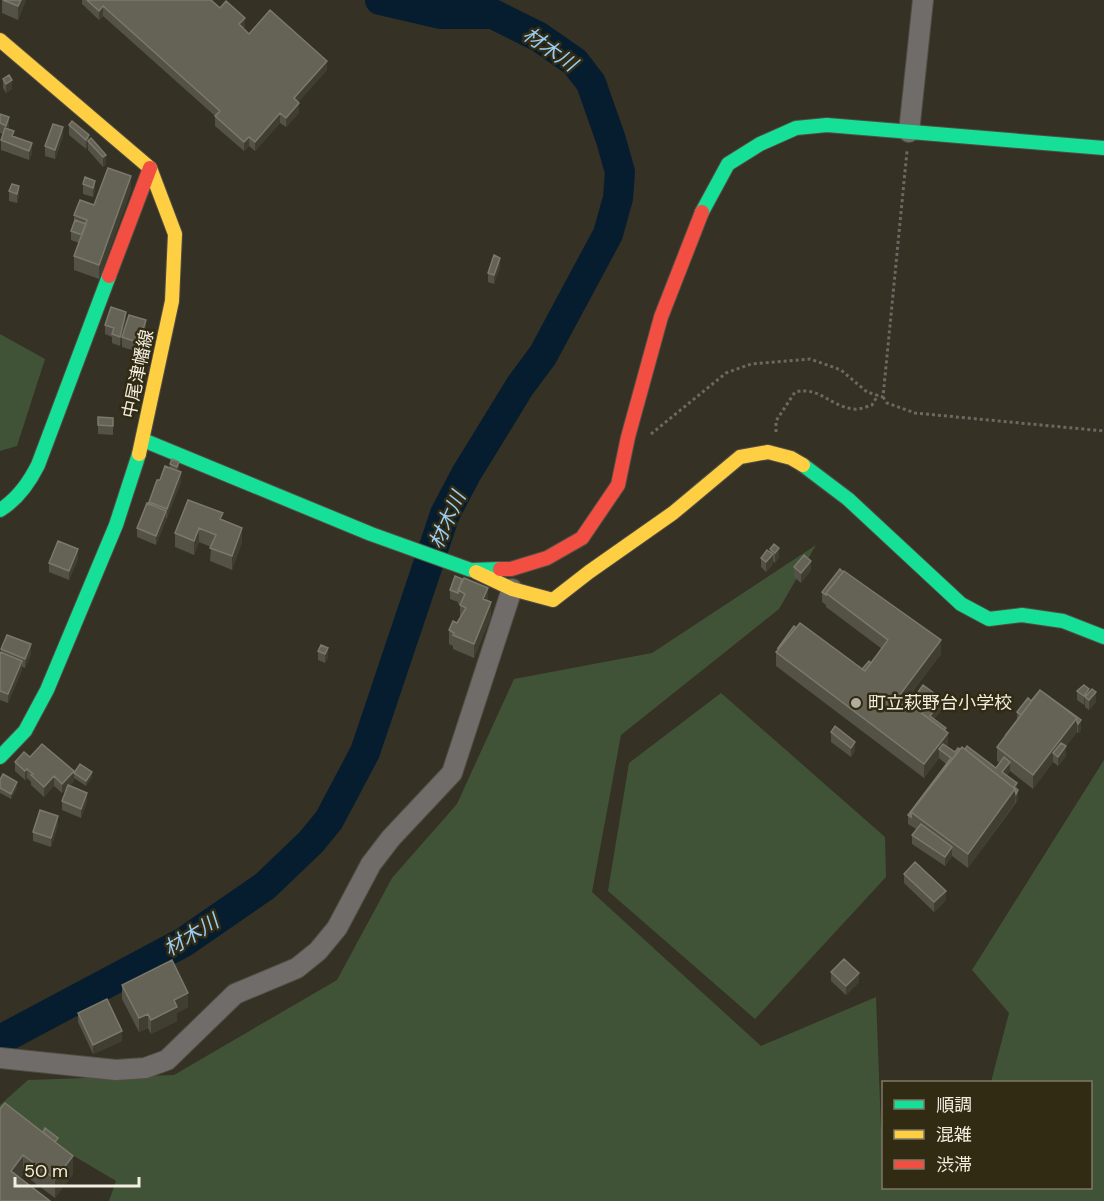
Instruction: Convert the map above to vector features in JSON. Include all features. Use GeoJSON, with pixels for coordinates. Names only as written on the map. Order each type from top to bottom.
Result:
{"type":"FeatureCollection","features":[{"type":"Feature","properties":{"kind":"street"},"geometry":{"type":"LineString","coordinates":[[909,132],[923,0]]}},
{"type":"Feature","properties":{"kind":"street","name":"中尾津幡線"},"geometry":{"type":"LineString","coordinates":[[0,40],[150,168],[175,234],[172,301],[143,440],[116,525],[47,690],[24,731],[0,757]]}},
{"type":"Feature","properties":{"kind":"street"},"geometry":{"type":"LineString","coordinates":[[471,570],[512,569],[547,558],[582,538],[618,485],[628,437],[661,317],[706,202],[728,164],[760,144],[796,128],[827,124],[1104,148]]}},
{"type":"Feature","properties":{"kind":"street"},"geometry":{"type":"LineString","coordinates":[[0,510],[28,486],[38,465],[150,168]]}},
{"type":"Feature","properties":{"kind":"street"},"geometry":{"type":"LineString","coordinates":[[143,440],[371,534],[471,570],[512,589],[553,600],[673,513],[740,456],[768,452],[778,454],[791,458],[812,470],[830,484],[961,604],[989,619],[1022,615],[1063,621],[1104,637]]}},
{"type":"Feature","properties":{"kind":"street"},"geometry":{"type":"LineString","coordinates":[[0,1058],[116,1070],[145,1068],[167,1060],[235,994],[297,968],[318,951],[337,928],[371,864],[391,838],[452,773],[512,589]]}},
{"type":"Feature","properties":{"kind":"path"},"geometry":{"type":"LineString","coordinates":[[883,397],[909,132]]}},
{"type":"Feature","properties":{"kind":"path"},"geometry":{"type":"LineString","coordinates":[[648,435],[726,373],[751,364],[810,359],[841,370],[867,392],[883,397],[887,403],[915,413],[1104,431]]}},
{"type":"Feature","properties":{"kind":"path"},"geometry":{"type":"LineString","coordinates":[[778,454],[776,421],[795,392],[805,389],[838,405],[855,410],[872,405],[878,395]]}},
{"type":"Feature","properties":{"kind":"green space"},"geometry":{"type":"Polygon","coordinates":[[[0,334],[45,359],[17,446],[0,451],[0,334]]]}},
{"type":"Feature","properties":{"kind":"green space"},"geometry":{"type":"Polygon","coordinates":[[[816,545],[779,609],[621,735],[592,892],[761,1046],[876,997],[882,1128],[882,1189],[1092,1189],[1092,1081],[991,1081],[1009,1013],[972,970],[1104,760],[1104,1201],[109,1201],[116,1181],[0,1112],[0,1105],[28,1080],[174,1075],[337,980],[392,878],[457,804],[514,679],[652,653],[816,545]]]}},
{"type":"Feature","properties":{"kind":"green space"},"geometry":{"type":"Polygon","coordinates":[[[721,693],[885,837],[886,877],[755,1019],[608,891],[629,763],[721,693]]]}},
{"type":"Feature","properties":{"kind":"building"},"geometry":{"type":"Polygon","coordinates":[[[3,0],[21,0],[18,6],[3,0]]]}},
{"type":"Feature","properties":{"kind":"building"},"geometry":{"type":"Polygon","coordinates":[[[87,0],[211,0],[220,8],[226,1],[245,18],[239,24],[249,34],[270,10],[327,61],[294,98],[299,103],[286,118],[280,113],[255,142],[249,137],[244,142],[215,116],[220,111],[103,6],[99,11],[87,0]]]}},
{"type":"Feature","properties":{"kind":"building"},"geometry":{"type":"Polygon","coordinates":[[[9,75],[12,80],[6,84],[3,79],[9,75]]]}},
{"type":"Feature","properties":{"kind":"building"},"geometry":{"type":"Polygon","coordinates":[[[0,114],[9,117],[6,126],[0,123],[0,114]]]}},
{"type":"Feature","properties":{"kind":"building"},"geometry":{"type":"Polygon","coordinates":[[[72,121],[89,135],[86,140],[69,125],[72,121]]]}},
{"type":"Feature","properties":{"kind":"building"},"geometry":{"type":"Polygon","coordinates":[[[53,124],[63,127],[55,150],[45,146],[53,124]]]}},
{"type":"Feature","properties":{"kind":"building"},"geometry":{"type":"Polygon","coordinates":[[[5,128],[14,131],[12,136],[32,143],[29,151],[1,140],[5,128]]]}},
{"type":"Feature","properties":{"kind":"building"},"geometry":{"type":"Polygon","coordinates":[[[91,138],[106,155],[103,157],[88,141],[91,138]]]}},
{"type":"Feature","properties":{"kind":"building"},"geometry":{"type":"Polygon","coordinates":[[[108,168],[131,176],[99,265],[74,256],[87,220],[74,215],[80,200],[94,205],[108,168]]]}},
{"type":"Feature","properties":{"kind":"building"},"geometry":{"type":"Polygon","coordinates":[[[85,177],[95,181],[93,188],[83,184],[85,177]]]}},
{"type":"Feature","properties":{"kind":"building"},"geometry":{"type":"Polygon","coordinates":[[[12,184],[19,186],[17,194],[9,191],[12,184]]]}},
{"type":"Feature","properties":{"kind":"building"},"geometry":{"type":"Polygon","coordinates":[[[75,220],[86,224],[82,235],[71,231],[75,220]]]}},
{"type":"Feature","properties":{"kind":"building"},"geometry":{"type":"Polygon","coordinates":[[[494,255],[500,258],[494,275],[488,273],[494,255]]]}},
{"type":"Feature","properties":{"kind":"building"},"geometry":{"type":"Polygon","coordinates":[[[111,307],[126,312],[120,337],[112,334],[114,328],[105,325],[111,307]]]}},
{"type":"Feature","properties":{"kind":"building"},"geometry":{"type":"Polygon","coordinates":[[[129,315],[146,320],[139,343],[122,337],[129,315]]]}},
{"type":"Feature","properties":{"kind":"building"},"geometry":{"type":"Polygon","coordinates":[[[98,417],[113,418],[113,426],[98,425],[98,417]]]}},
{"type":"Feature","properties":{"kind":"building"},"geometry":{"type":"Polygon","coordinates":[[[172,459],[179,462],[177,467],[170,464],[172,459]]]}},
{"type":"Feature","properties":{"kind":"building"},"geometry":{"type":"Polygon","coordinates":[[[165,466],[181,472],[167,509],[149,502],[165,466]]]}},
{"type":"Feature","properties":{"kind":"building"},"geometry":{"type":"Polygon","coordinates":[[[188,500],[223,513],[220,519],[242,528],[232,556],[210,548],[216,535],[199,528],[194,541],[175,533],[188,500]]]}},
{"type":"Feature","properties":{"kind":"building"},"geometry":{"type":"Polygon","coordinates":[[[147,503],[166,511],[156,536],[137,528],[147,503]]]}},
{"type":"Feature","properties":{"kind":"building"},"geometry":{"type":"Polygon","coordinates":[[[58,541],[78,549],[69,571],[49,563],[58,541]]]}},
{"type":"Feature","properties":{"kind":"building"},"geometry":{"type":"Polygon","coordinates":[[[774,544],[779,548],[775,553],[770,549],[774,544]]]}},
{"type":"Feature","properties":{"kind":"building"},"geometry":{"type":"Polygon","coordinates":[[[767,550],[773,554],[766,562],[761,558],[767,550]]]}},
{"type":"Feature","properties":{"kind":"building"},"geometry":{"type":"Polygon","coordinates":[[[804,555],[811,561],[801,573],[794,567],[804,555]]]}},
{"type":"Feature","properties":{"kind":"building"},"geometry":{"type":"Polygon","coordinates":[[[840,569],[843,572],[826,595],[822,592],[840,569]]]}},
{"type":"Feature","properties":{"kind":"building"},"geometry":{"type":"Polygon","coordinates":[[[844,571],[941,640],[899,696],[948,733],[924,764],[776,652],[800,623],[865,671],[888,640],[826,593],[844,571]]]}},
{"type":"Feature","properties":{"kind":"building"},"geometry":{"type":"Polygon","coordinates":[[[455,576],[462,579],[458,593],[450,590],[455,576]]]}},
{"type":"Feature","properties":{"kind":"building"},"geometry":{"type":"Polygon","coordinates":[[[464,578],[488,588],[483,599],[491,602],[474,644],[453,635],[454,633],[449,630],[453,621],[457,623],[466,608],[460,605],[465,594],[458,590],[464,578]]]}},
{"type":"Feature","properties":{"kind":"building"},"geometry":{"type":"Polygon","coordinates":[[[794,626],[796,628],[778,648],[794,626]]]}},
{"type":"Feature","properties":{"kind":"building"},"geometry":{"type":"Polygon","coordinates":[[[7,635],[31,644],[25,659],[1,649],[7,635]]]}},
{"type":"Feature","properties":{"kind":"building"},"geometry":{"type":"Polygon","coordinates":[[[321,645],[328,648],[325,654],[318,651],[321,645]]]}},
{"type":"Feature","properties":{"kind":"building"},"geometry":{"type":"Polygon","coordinates":[[[0,652],[22,661],[8,694],[0,691],[0,652]]]}},
{"type":"Feature","properties":{"kind":"building"},"geometry":{"type":"Polygon","coordinates":[[[869,661],[871,663],[865,671],[862,669],[869,661]]]}},
{"type":"Feature","properties":{"kind":"building"},"geometry":{"type":"Polygon","coordinates":[[[923,685],[942,699],[930,716],[946,728],[944,730],[901,698],[902,696],[911,702],[923,685]]]}},
{"type":"Feature","properties":{"kind":"building"},"geometry":{"type":"Polygon","coordinates":[[[1084,685],[1089,689],[1084,696],[1077,691],[1084,685]]]}},
{"type":"Feature","properties":{"kind":"building"},"geometry":{"type":"Polygon","coordinates":[[[1092,689],[1096,692],[1089,700],[1085,697],[1092,689]]]}},
{"type":"Feature","properties":{"kind":"building"},"geometry":{"type":"Polygon","coordinates":[[[1040,690],[1077,718],[1033,775],[997,747],[1040,690]]]}},
{"type":"Feature","properties":{"kind":"building"},"geometry":{"type":"Polygon","coordinates":[[[1040,690],[1021,715],[1017,712],[1028,698],[1031,701],[1040,690]]]}},
{"type":"Feature","properties":{"kind":"building"},"geometry":{"type":"Polygon","coordinates":[[[1040,690],[1081,720],[1078,724],[1077,718],[1040,690]]]}},
{"type":"Feature","properties":{"kind":"building"},"geometry":{"type":"Polygon","coordinates":[[[835,726],[855,742],[851,748],[831,732],[835,726]]]}},
{"type":"Feature","properties":{"kind":"building"},"geometry":{"type":"Polygon","coordinates":[[[1061,743],[1066,746],[1058,757],[1053,753],[1061,743]]]}},
{"type":"Feature","properties":{"kind":"building"},"geometry":{"type":"Polygon","coordinates":[[[42,744],[74,771],[62,784],[54,776],[44,787],[31,775],[33,774],[27,769],[25,771],[15,762],[24,752],[30,757],[42,744]]]}},
{"type":"Feature","properties":{"kind":"building"},"geometry":{"type":"Polygon","coordinates":[[[943,744],[955,752],[958,748],[960,749],[911,812],[911,817],[908,815],[951,758],[939,749],[943,744]]]}},
{"type":"Feature","properties":{"kind":"building"},"geometry":{"type":"Polygon","coordinates":[[[967,746],[996,768],[1004,757],[1010,762],[1002,772],[1017,783],[1014,787],[1018,790],[1016,794],[1015,789],[965,749],[967,746]]]}},
{"type":"Feature","properties":{"kind":"building"},"geometry":{"type":"Polygon","coordinates":[[[962,747],[1015,789],[968,854],[911,812],[962,747]]]}},
{"type":"Feature","properties":{"kind":"building"},"geometry":{"type":"Polygon","coordinates":[[[80,764],[92,772],[86,781],[74,773],[80,764]]]}},
{"type":"Feature","properties":{"kind":"building"},"geometry":{"type":"Polygon","coordinates":[[[3,774],[17,782],[11,794],[0,788],[3,774]]]}},
{"type":"Feature","properties":{"kind":"building"},"geometry":{"type":"Polygon","coordinates":[[[68,785],[87,793],[81,809],[62,801],[68,785]]]}},
{"type":"Feature","properties":{"kind":"building"},"geometry":{"type":"Polygon","coordinates":[[[40,810],[58,816],[51,838],[33,832],[40,810]]]}},
{"type":"Feature","properties":{"kind":"building"},"geometry":{"type":"Polygon","coordinates":[[[921,824],[952,847],[945,857],[912,835],[921,824]]]}},
{"type":"Feature","properties":{"kind":"building"},"geometry":{"type":"Polygon","coordinates":[[[915,862],[946,891],[934,902],[904,874],[915,862]]]}},
{"type":"Feature","properties":{"kind":"building"},"geometry":{"type":"Polygon","coordinates":[[[844,959],[859,973],[846,986],[831,972],[844,959]]]}},
{"type":"Feature","properties":{"kind":"building"},"geometry":{"type":"Polygon","coordinates":[[[172,960],[188,993],[174,1000],[177,1007],[151,1020],[148,1014],[139,1018],[122,985],[172,960]]]}},
{"type":"Feature","properties":{"kind":"building"},"geometry":{"type":"Polygon","coordinates":[[[107,999],[122,1031],[93,1045],[78,1013],[107,999]]]}},
{"type":"Feature","properties":{"kind":"building"},"geometry":{"type":"Polygon","coordinates":[[[5,1103],[73,1156],[55,1179],[23,1155],[11,1171],[50,1201],[0,1201],[0,1109],[5,1103]]]}},
{"type":"Feature","properties":{"kind":"building"},"geometry":{"type":"Polygon","coordinates":[[[45,1128],[58,1138],[55,1142],[43,1132],[45,1128]]]}},
{"type":"Feature","properties":{"kind":"waterway","name":"材木川"},"geometry":{"type":"LineString","coordinates":[[0,1040],[184,942],[265,886],[311,842],[329,820],[365,752],[445,514],[466,474],[520,386],[543,355],[608,234],[618,198],[620,172],[591,83],[575,62],[539,37],[493,14],[440,14],[380,0]]}},
{"type":"Feature","properties":{"kind":"traffic: fast"},"geometry":{"type":"LineString","coordinates":[[702,212],[728,164],[760,144],[796,128],[827,125],[1104,148]]}},
{"type":"Feature","properties":{"kind":"traffic: fast"},"geometry":{"type":"LineString","coordinates":[[0,510],[22,490],[38,465],[109,276]]}},
{"type":"Feature","properties":{"kind":"traffic: fast"},"geometry":{"type":"LineString","coordinates":[[143,440],[371,534],[471,570],[500,569]]}},
{"type":"Feature","properties":{"kind":"traffic: fast"},"geometry":{"type":"LineString","coordinates":[[0,757],[25,731],[47,690],[116,525],[139,454]]}},
{"type":"Feature","properties":{"kind":"traffic: fast"},"geometry":{"type":"LineString","coordinates":[[803,465],[848,499],[961,604],[989,619],[1022,615],[1063,621],[1104,637]]}},
{"type":"Feature","properties":{"kind":"traffic: slow"},"geometry":{"type":"LineString","coordinates":[[0,40],[150,168],[175,234],[172,301],[139,454]]}},
{"type":"Feature","properties":{"kind":"traffic: slow"},"geometry":{"type":"LineString","coordinates":[[476,572],[512,589],[553,600],[673,513],[740,457],[768,452],[791,458],[803,465]]}},
{"type":"Feature","properties":{"kind":"traffic: jam"},"geometry":{"type":"LineString","coordinates":[[109,276],[150,168]]}},
{"type":"Feature","properties":{"kind":"traffic: jam"},"geometry":{"type":"LineString","coordinates":[[500,569],[511,569],[547,558],[582,538],[618,485],[628,437],[661,317],[702,212]]}},
{"type":"Feature","properties":{"kind":"place","name":"町立萩野台小学校"},"geometry":{"type":"Point","coordinates":[856,703]}}]}
